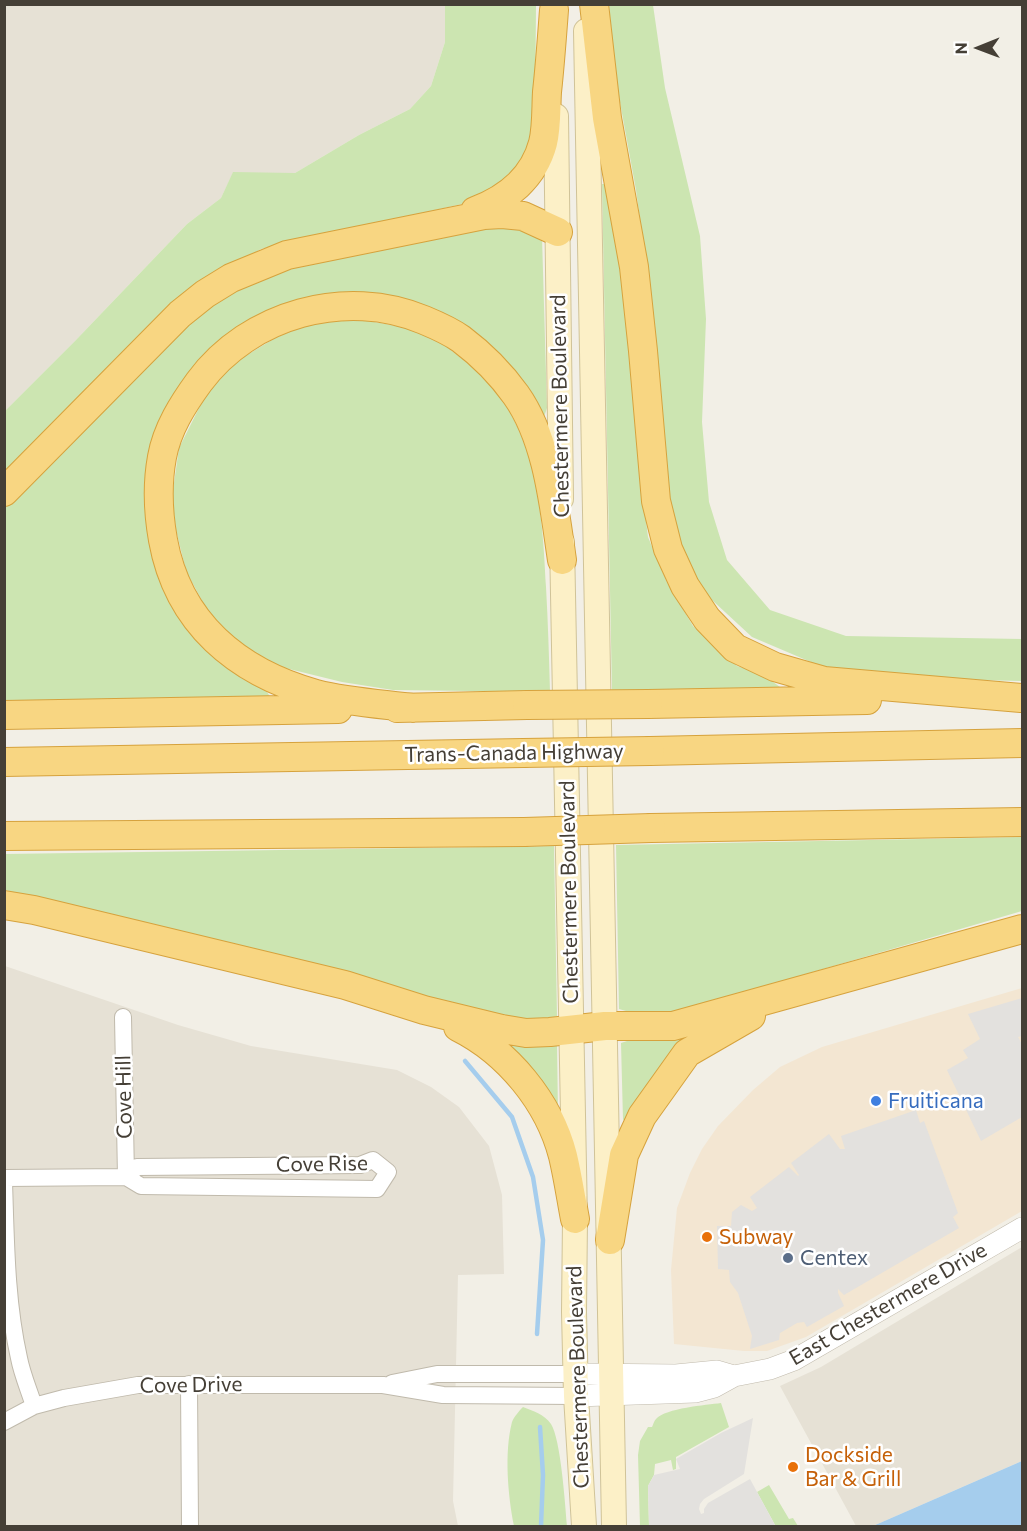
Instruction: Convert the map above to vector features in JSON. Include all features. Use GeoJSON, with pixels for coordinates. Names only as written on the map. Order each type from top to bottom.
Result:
{"type":"FeatureCollection","features":[{"type":"Feature","properties":{"kind":"highway"},"geometry":{"type":"LineString","coordinates":[[594,4],[607,118],[634,267],[644,351],[656,501],[668,549],[686,586],[707,619],[735,648],[775,667],[824,681],[1022,698]]}},
{"type":"Feature","properties":{"kind":"highway"},"geometry":{"type":"LineString","coordinates":[[448,222],[490,206],[507,195],[522,182],[534,164],[543,142],[554,7]]}},
{"type":"Feature","properties":{"kind":"highway"},"geometry":{"type":"LineString","coordinates":[[4,492],[180,314],[205,294],[231,278],[287,255],[484,215],[523,216],[558,232]]}},
{"type":"Feature","properties":{"kind":"highway"},"geometry":{"type":"LineString","coordinates":[[414,708],[318,694],[267,677],[242,663],[202,627],[174,581],[165,551],[160,520],[158,489],[162,455],[174,422],[189,396],[224,354],[268,324],[297,313],[348,306],[376,306],[405,312],[459,337],[504,381],[517,397],[531,423],[542,451],[562,560]]}},
{"type":"Feature","properties":{"kind":"highway"},"geometry":{"type":"LineString","coordinates":[[4,715],[1022,698]]}},
{"type":"Feature","properties":{"kind":"highway","name":"Trans-Canada Highway"},"geometry":{"type":"LineString","coordinates":[[4,762],[1023,743]]}},
{"type":"Feature","properties":{"kind":"highway"},"geometry":{"type":"LineString","coordinates":[[4,836],[524,831],[1023,822]]}},
{"type":"Feature","properties":{"kind":"highway"},"geometry":{"type":"LineString","coordinates":[[4,905],[34,910],[345,985],[424,1010],[526,1033],[605,1026],[673,1026],[1023,928]]}},
{"type":"Feature","properties":{"kind":"highway"},"geometry":{"type":"LineString","coordinates":[[610,1240],[624,1155],[642,1116],[687,1053],[790,994]]}},
{"type":"Feature","properties":{"kind":"highway"},"geometry":{"type":"LineString","coordinates":[[424,1010],[470,1033],[494,1049],[528,1085],[540,1104],[562,1154],[575,1220]]}},
{"type":"Feature","properties":{"kind":"main road","name":"Chestermere Boulevard"},"geometry":{"type":"LineString","coordinates":[[585,4],[610,1240],[610,1385],[615,1527]]}},
{"type":"Feature","properties":{"kind":"main road","name":"Chestermere Boulevard"},"geometry":{"type":"LineString","coordinates":[[554,7],[575,1220],[574,1312],[584,1527]]}},
{"type":"Feature","properties":{"kind":"main road"},"geometry":{"type":"LineString","coordinates":[[558,232],[565,244],[574,278],[580,365],[584,522],[597,624]]}},
{"type":"Feature","properties":{"kind":"street","name":"Cove Hill"},"geometry":{"type":"LineString","coordinates":[[123,1017],[126,1177]]}},
{"type":"Feature","properties":{"kind":"street","name":"Cove Rise"},"geometry":{"type":"LineString","coordinates":[[4,1180],[126,1177],[141,1186],[377,1189],[388,1172],[373,1160],[360,1165],[137,1167],[126,1177]]}},
{"type":"Feature","properties":{"kind":"street"},"geometry":{"type":"LineString","coordinates":[[4,1180],[6,1257],[12,1319],[19,1359],[34,1406]]}},
{"type":"Feature","properties":{"kind":"street","name":"East Chestermere Drive"},"geometry":{"type":"LineString","coordinates":[[576,1385],[610,1385],[695,1392],[714,1387],[734,1376],[770,1369],[794,1360],[1023,1228]]}},
{"type":"Feature","properties":{"kind":"street"},"geometry":{"type":"LineString","coordinates":[[189,1384],[190,1527]]}},
{"type":"Feature","properties":{"kind":"street","name":"Cove Drive"},"geometry":{"type":"LineString","coordinates":[[4,1422],[34,1406],[138,1385],[382,1384],[443,1395],[576,1385]]}},
{"type":"Feature","properties":{"kind":"shaded area"},"geometry":{"type":"Polygon","coordinates":[[[5,5],[445,5],[445,42],[431,86],[410,109],[359,135],[295,173],[233,173],[221,198],[187,224],[5,411],[5,5]]]}},
{"type":"Feature","properties":{"kind":"shaded area"},"geometry":{"type":"Polygon","coordinates":[[[5,966],[178,1025],[251,1046],[397,1070],[431,1087],[459,1107],[489,1146],[502,1195],[504,1274],[458,1275],[453,1501],[458,1526],[5,1526],[5,966]]]}},
{"type":"Feature","properties":{"kind":"shaded area"},"geometry":{"type":"Polygon","coordinates":[[[1022,988],[1022,1211],[806,1337],[767,1351],[674,1344],[671,1270],[677,1208],[702,1149],[718,1126],[753,1090],[780,1067],[822,1047],[1022,988]]]}},
{"type":"Feature","properties":{"kind":"shaded area"},"geometry":{"type":"Polygon","coordinates":[[[1022,998],[1022,1036],[1018,1037],[1022,1044],[1022,1117],[981,1141],[947,1070],[968,1058],[963,1050],[980,1039],[968,1014],[1022,998]]]}},
{"type":"Feature","properties":{"kind":"shaded area"},"geometry":{"type":"Polygon","coordinates":[[[916,1110],[920,1123],[924,1121],[958,1213],[953,1217],[959,1228],[844,1295],[838,1289],[844,1306],[807,1327],[804,1322],[797,1323],[780,1333],[779,1340],[750,1349],[752,1336],[738,1293],[730,1282],[729,1270],[718,1269],[717,1226],[731,1226],[732,1212],[741,1205],[752,1211],[757,1208],[750,1197],[789,1167],[798,1176],[791,1163],[829,1134],[840,1149],[845,1149],[841,1136],[916,1110]]]}},
{"type":"Feature","properties":{"kind":"shaded area"},"geometry":{"type":"Polygon","coordinates":[[[1022,1247],[1022,1461],[873,1526],[856,1526],[780,1386],[821,1367],[1022,1247]]]}},
{"type":"Feature","properties":{"kind":"shaded area"},"geometry":{"type":"Polygon","coordinates":[[[753,1418],[744,1474],[704,1499],[699,1509],[701,1514],[704,1513],[708,1503],[750,1479],[775,1525],[649,1526],[648,1486],[654,1475],[680,1469],[676,1459],[753,1418]]]}},
{"type":"Feature","properties":{"kind":"green space"},"geometry":{"type":"Polygon","coordinates":[[[445,5],[536,5],[535,124],[525,158],[503,184],[471,202],[261,249],[183,294],[113,361],[5,475],[5,411],[187,224],[221,198],[233,172],[295,173],[359,135],[410,109],[431,86],[445,42],[445,5]]]}},
{"type":"Feature","properties":{"kind":"green space"},"geometry":{"type":"Polygon","coordinates":[[[609,5],[653,5],[665,88],[700,236],[706,319],[702,422],[709,502],[727,560],[770,610],[846,636],[1022,639],[1022,681],[929,679],[832,671],[752,637],[699,588],[669,519],[654,324],[636,190],[617,86],[609,5]]]}},
{"type":"Feature","properties":{"kind":"green space"},"geometry":{"type":"Polygon","coordinates":[[[602,184],[610,184],[626,286],[636,437],[648,537],[666,580],[693,626],[737,666],[762,674],[780,687],[612,692],[602,184]]]}},
{"type":"Feature","properties":{"kind":"green space"},"geometry":{"type":"Polygon","coordinates":[[[521,225],[542,237],[547,408],[542,423],[397,301],[232,334],[145,507],[227,662],[267,692],[273,701],[5,705],[4,509],[189,320],[232,292],[278,272],[332,258],[475,228],[521,225]]]}},
{"type":"Feature","properties":{"kind":"green space"},"geometry":{"type":"Polygon","coordinates":[[[345,318],[401,327],[437,340],[482,376],[503,401],[518,428],[537,489],[541,521],[547,600],[550,692],[393,690],[342,682],[281,667],[238,643],[207,610],[186,571],[176,530],[172,497],[179,448],[204,398],[229,366],[275,338],[308,324],[345,318]]]}},
{"type":"Feature","properties":{"kind":"green space"},"geometry":{"type":"Polygon","coordinates":[[[1022,837],[1022,911],[659,1017],[619,1009],[616,845],[1022,837]]]}},
{"type":"Feature","properties":{"kind":"green space"},"geometry":{"type":"Polygon","coordinates":[[[554,846],[557,1016],[538,1023],[478,1013],[385,984],[5,890],[5,854],[554,846]]]}},
{"type":"Feature","properties":{"kind":"green space"},"geometry":{"type":"Polygon","coordinates":[[[690,1034],[628,1118],[623,1120],[621,1043],[630,1040],[690,1034]]]}},
{"type":"Feature","properties":{"kind":"green space"},"geometry":{"type":"Polygon","coordinates":[[[557,1043],[558,1115],[503,1044],[557,1043]]]}},
{"type":"Feature","properties":{"kind":"green space"},"geometry":{"type":"Polygon","coordinates":[[[721,1403],[729,1427],[676,1457],[676,1469],[673,1470],[671,1460],[655,1464],[654,1475],[648,1486],[649,1526],[640,1526],[638,1455],[640,1441],[648,1427],[652,1427],[656,1419],[668,1412],[721,1403]]]}},
{"type":"Feature","properties":{"kind":"green space"},"geometry":{"type":"Polygon","coordinates":[[[523,1407],[545,1418],[551,1424],[554,1432],[562,1473],[567,1526],[514,1526],[509,1488],[508,1447],[512,1422],[523,1407]]]}},
{"type":"Feature","properties":{"kind":"green space"},"geometry":{"type":"Polygon","coordinates":[[[769,1485],[789,1519],[793,1518],[798,1526],[773,1526],[775,1525],[757,1492],[769,1485]]]}},
{"type":"Feature","properties":{"kind":"water"},"geometry":{"type":"Polygon","coordinates":[[[1022,1461],[1022,1526],[873,1526],[1022,1461]]]}},
{"type":"Feature","properties":{"kind":"waterway"},"geometry":{"type":"LineString","coordinates":[[465,1061],[512,1117],[533,1177],[543,1240],[537,1334]]}},
{"type":"Feature","properties":{"kind":"waterway"},"geometry":{"type":"LineString","coordinates":[[540,1427],[543,1475],[541,1526]]}},
{"type":"Feature","properties":{"kind":"place","name":"Fruiticana"},"geometry":{"type":"Point","coordinates":[876,1101]}},
{"type":"Feature","properties":{"kind":"place","name":"Subway"},"geometry":{"type":"Point","coordinates":[707,1237]}},
{"type":"Feature","properties":{"kind":"place","name":"Centex"},"geometry":{"type":"Point","coordinates":[788,1258]}},
{"type":"Feature","properties":{"kind":"place","name":"Dockside Bar & Grill"},"geometry":{"type":"Point","coordinates":[793,1467]}}]}
